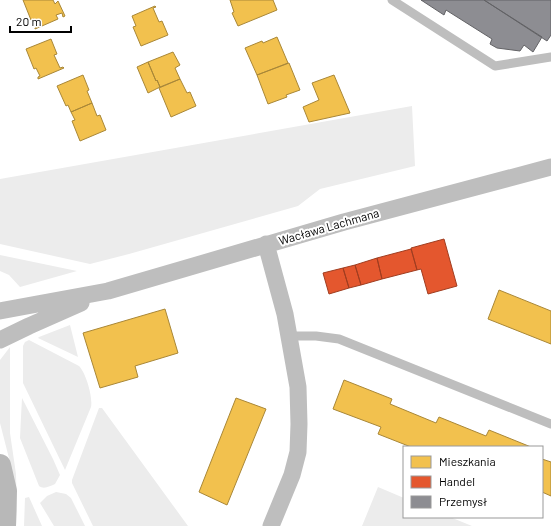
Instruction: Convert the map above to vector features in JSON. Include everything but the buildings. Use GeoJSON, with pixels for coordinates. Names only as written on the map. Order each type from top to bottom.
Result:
{"type":"FeatureCollection","features":[{"type":"Feature","properties":{"kind":"street","name":"Wacława Lachmana"},"geometry":{"type":"LineString","coordinates":[[0,311],[108,291],[344,222],[551,167]]}},
{"type":"Feature","properties":{"kind":"street"},"geometry":{"type":"LineString","coordinates":[[266,244],[283,305],[289,336],[298,387],[299,428],[298,452],[292,476],[271,526]]}},
{"type":"Feature","properties":{"kind":"street","name":"Wacława Lachmana"},"geometry":{"type":"LineString","coordinates":[[0,340],[108,291]]}},
{"type":"Feature","properties":{"kind":"street"},"geometry":{"type":"LineString","coordinates":[[0,464],[6,492],[5,526]]}},
{"type":"Feature","properties":{"kind":"lane"},"geometry":{"type":"LineString","coordinates":[[392,0],[495,66],[551,57]]}},
{"type":"Feature","properties":{"kind":"lane"},"geometry":{"type":"LineString","coordinates":[[289,336],[316,336],[339,339],[551,424]]}},
{"type":"Feature","properties":{"kind":"shaded area"},"geometry":{"type":"Polygon","coordinates":[[[412,106],[415,166],[320,189],[298,206],[90,264],[0,244],[0,179],[412,106]]]}},
{"type":"Feature","properties":{"kind":"shaded area"},"geometry":{"type":"Polygon","coordinates":[[[0,255],[77,271],[20,287],[9,275],[0,271],[0,255]]]}},
{"type":"Feature","properties":{"kind":"shaded area"},"geometry":{"type":"Polygon","coordinates":[[[70,325],[78,357],[38,338],[39,337],[70,325]]]}},
{"type":"Feature","properties":{"kind":"shaded area"},"geometry":{"type":"Polygon","coordinates":[[[29,340],[79,366],[82,369],[88,385],[91,397],[91,407],[65,470],[23,383],[23,346],[25,342],[29,340]]]}},
{"type":"Feature","properties":{"kind":"shaded area"},"geometry":{"type":"Polygon","coordinates":[[[10,347],[10,433],[16,474],[16,526],[11,466],[0,423],[0,360],[10,347]]]}},
{"type":"Feature","properties":{"kind":"shaded area"},"geometry":{"type":"Polygon","coordinates":[[[22,398],[60,475],[55,484],[47,487],[43,488],[39,486],[20,438],[22,398]]]}},
{"type":"Feature","properties":{"kind":"shaded area"},"geometry":{"type":"Polygon","coordinates":[[[99,408],[102,408],[188,526],[93,526],[72,483],[72,480],[99,408]]]}},
{"type":"Feature","properties":{"kind":"shaded area"},"geometry":{"type":"Polygon","coordinates":[[[378,487],[403,498],[403,518],[452,518],[472,526],[362,526],[378,487]]]}},
{"type":"Feature","properties":{"kind":"shaded area"},"geometry":{"type":"Polygon","coordinates":[[[56,492],[66,494],[71,498],[85,526],[54,526],[40,503],[47,496],[56,492]]]}},
{"type":"Feature","properties":{"kind":"shaded area"},"geometry":{"type":"Polygon","coordinates":[[[29,497],[42,526],[24,526],[25,498],[29,497]]]}}]}
